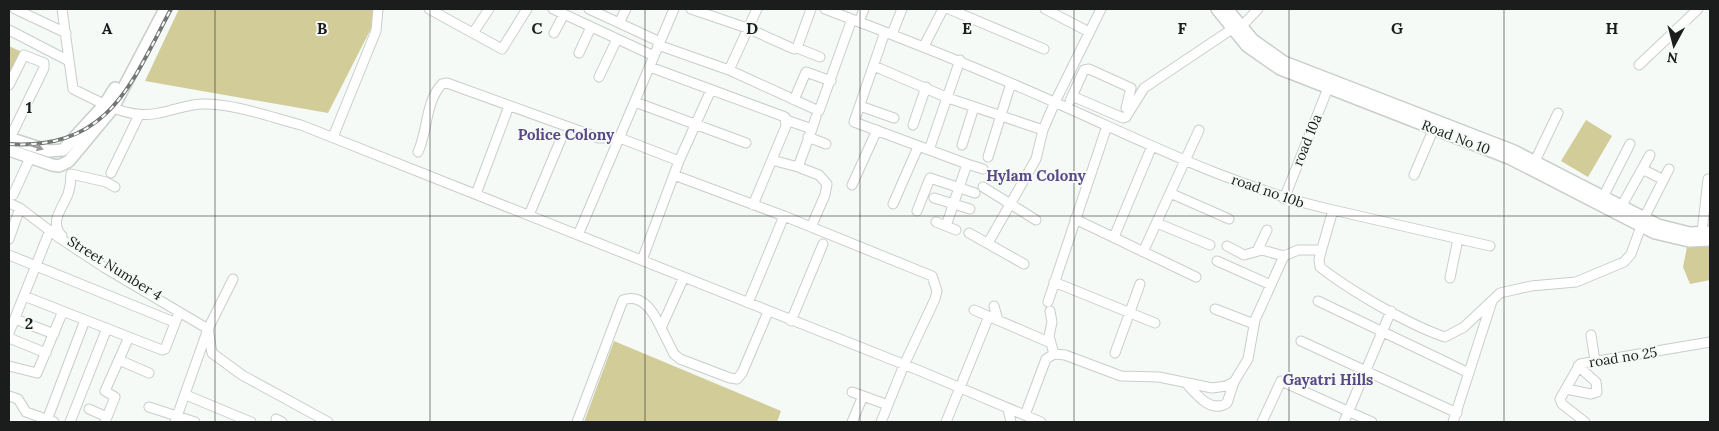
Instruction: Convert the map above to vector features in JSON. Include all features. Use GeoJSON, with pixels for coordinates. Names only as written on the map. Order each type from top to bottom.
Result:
{"type":"FeatureCollection","features":[{"type":"Feature","properties":{"kind":"main road"},"geometry":{"type":"LineString","coordinates":[[9,142],[49,151],[63,150],[109,106],[156,9]]}},
{"type":"Feature","properties":{"kind":"main road"},"geometry":{"type":"LineString","coordinates":[[9,142],[30,158],[69,169],[109,106],[165,9]]}},
{"type":"Feature","properties":{"kind":"main road","name":"Road No 10"},"geometry":{"type":"LineString","coordinates":[[1217,9],[1236,28],[1266,52],[1329,84],[1511,158],[1642,223],[1708,235]]}},
{"type":"Feature","properties":{"kind":"main road","name":"Road No 10"},"geometry":{"type":"LineString","coordinates":[[1227,9],[1236,28]]}},
{"type":"Feature","properties":{"kind":"main road","name":"Road No 10"},"geometry":{"type":"LineString","coordinates":[[1329,84],[1488,140],[1535,161],[1621,206],[1642,223]]}},
{"type":"Feature","properties":{"kind":"street"},"geometry":{"type":"LineString","coordinates":[[15,9],[66,33]]}},
{"type":"Feature","properties":{"kind":"street"},"geometry":{"type":"LineString","coordinates":[[62,9],[73,90],[109,106],[139,115],[158,114],[191,105],[206,104],[240,109],[333,137],[904,365],[1041,422]]}},
{"type":"Feature","properties":{"kind":"street"},"geometry":{"type":"LineString","coordinates":[[333,137],[376,31],[378,9]]}},
{"type":"Feature","properties":{"kind":"street"},"geometry":{"type":"LineString","coordinates":[[429,9],[502,48],[527,9]]}},
{"type":"Feature","properties":{"kind":"street"},"geometry":{"type":"LineString","coordinates":[[446,18],[452,9]]}},
{"type":"Feature","properties":{"kind":"street"},"geometry":{"type":"LineString","coordinates":[[473,32],[489,9]]}},
{"type":"Feature","properties":{"kind":"street"},"geometry":{"type":"LineString","coordinates":[[553,9],[654,56]]}},
{"type":"Feature","properties":{"kind":"street"},"geometry":{"type":"LineString","coordinates":[[592,9],[659,44],[729,70],[819,111],[855,20],[864,9]]}},
{"type":"Feature","properties":{"kind":"street"},"geometry":{"type":"LineString","coordinates":[[619,23],[626,9]]}},
{"type":"Feature","properties":{"kind":"street"},"geometry":{"type":"LineString","coordinates":[[578,235],[674,9]]}},
{"type":"Feature","properties":{"kind":"street"},"geometry":{"type":"LineString","coordinates":[[691,9],[747,28],[794,49],[798,48],[820,57]]}},
{"type":"Feature","properties":{"kind":"street"},"geometry":{"type":"LineString","coordinates":[[729,70],[757,9]]}},
{"type":"Feature","properties":{"kind":"street"},"geometry":{"type":"LineString","coordinates":[[798,48],[811,9]]}},
{"type":"Feature","properties":{"kind":"street","name":"road no 10b"},"geometry":{"type":"LineString","coordinates":[[825,9],[960,60],[1184,160],[1284,199],[1490,246]]}},
{"type":"Feature","properties":{"kind":"street"},"geometry":{"type":"LineString","coordinates":[[902,9],[874,66],[854,122],[918,147],[983,169]]}},
{"type":"Feature","properties":{"kind":"street"},"geometry":{"type":"LineString","coordinates":[[924,46],[943,9]]}},
{"type":"Feature","properties":{"kind":"street"},"geometry":{"type":"LineString","coordinates":[[949,9],[1044,49]]}},
{"type":"Feature","properties":{"kind":"street"},"geometry":{"type":"LineString","coordinates":[[1049,9],[1089,32]]}},
{"type":"Feature","properties":{"kind":"street"},"geometry":{"type":"LineString","coordinates":[[988,243],[1036,159],[1043,130],[1055,102],[1101,9]]}},
{"type":"Feature","properties":{"kind":"street"},"geometry":{"type":"LineString","coordinates":[[1072,96],[1123,118],[1127,116],[1144,88],[1236,28],[1258,9]]}},
{"type":"Feature","properties":{"kind":"street"},"geometry":{"type":"LineString","coordinates":[[1639,65],[1698,9]]}},
{"type":"Feature","properties":{"kind":"street"},"geometry":{"type":"LineString","coordinates":[[554,33],[564,14]]}},
{"type":"Feature","properties":{"kind":"street"},"geometry":{"type":"LineString","coordinates":[[579,53],[591,27]]}},
{"type":"Feature","properties":{"kind":"street"},"geometry":{"type":"LineString","coordinates":[[9,30],[69,60]]}},
{"type":"Feature","properties":{"kind":"street"},"geometry":{"type":"LineString","coordinates":[[599,77],[617,39]]}},
{"type":"Feature","properties":{"kind":"street"},"geometry":{"type":"LineString","coordinates":[[9,85],[24,55],[44,63],[44,68],[9,142]]}},
{"type":"Feature","properties":{"kind":"street"},"geometry":{"type":"LineString","coordinates":[[929,150],[960,60]]}},
{"type":"Feature","properties":{"kind":"street"},"geometry":{"type":"LineString","coordinates":[[874,66],[948,98],[1043,130]]}},
{"type":"Feature","properties":{"kind":"street"},"geometry":{"type":"LineString","coordinates":[[650,67],[782,115],[786,120],[826,144]]}},
{"type":"Feature","properties":{"kind":"street"},"geometry":{"type":"LineString","coordinates":[[1066,108],[1084,70],[1089,69],[1131,88],[1126,109],[1127,116]]}},
{"type":"Feature","properties":{"kind":"street"},"geometry":{"type":"LineString","coordinates":[[794,100],[806,72],[831,81]]}},
{"type":"Feature","properties":{"kind":"street"},"geometry":{"type":"LineString","coordinates":[[418,152],[424,136],[425,122],[437,90],[443,83],[454,84],[509,106],[604,139],[620,138],[680,162]]}},
{"type":"Feature","properties":{"kind":"street"},"geometry":{"type":"LineString","coordinates":[[988,157],[1011,83]]}},
{"type":"Feature","properties":{"kind":"street","name":"road 10a"},"geometry":{"type":"LineString","coordinates":[[1284,199],[1329,84]]}},
{"type":"Feature","properties":{"kind":"street"},"geometry":{"type":"LineString","coordinates":[[913,125],[926,88]]}},
{"type":"Feature","properties":{"kind":"street"},"geometry":{"type":"LineString","coordinates":[[642,260],[674,175],[711,90]]}},
{"type":"Feature","properties":{"kind":"street"},"geometry":{"type":"LineString","coordinates":[[635,102],[746,143]]}},
{"type":"Feature","properties":{"kind":"street"},"geometry":{"type":"LineString","coordinates":[[476,194],[509,106]]}},
{"type":"Feature","properties":{"kind":"street"},"geometry":{"type":"LineString","coordinates":[[860,106],[894,118]]}},
{"type":"Feature","properties":{"kind":"street"},"geometry":{"type":"LineString","coordinates":[[962,145],[974,107]]}},
{"type":"Feature","properties":{"kind":"street"},"geometry":{"type":"LineString","coordinates":[[1535,161],[1549,140],[1558,113]]}},
{"type":"Feature","properties":{"kind":"street"},"geometry":{"type":"LineString","coordinates":[[111,173],[139,115]]}},
{"type":"Feature","properties":{"kind":"street"},"geometry":{"type":"LineString","coordinates":[[798,168],[816,116]]}},
{"type":"Feature","properties":{"kind":"street"},"geometry":{"type":"LineString","coordinates":[[753,205],[786,126],[786,120]]}},
{"type":"Feature","properties":{"kind":"street"},"geometry":{"type":"LineString","coordinates":[[1054,354],[1049,336],[1052,322],[1049,307],[1054,282],[1106,126]]}},
{"type":"Feature","properties":{"kind":"street"},"geometry":{"type":"LineString","coordinates":[[1414,174],[1434,128]]}},
{"type":"Feature","properties":{"kind":"street"},"geometry":{"type":"LineString","coordinates":[[852,185],[877,130]]}},
{"type":"Feature","properties":{"kind":"street"},"geometry":{"type":"LineString","coordinates":[[1143,252],[1199,130]]}},
{"type":"Feature","properties":{"kind":"street"},"geometry":{"type":"LineString","coordinates":[[529,215],[562,140]]}},
{"type":"Feature","properties":{"kind":"street"},"geometry":{"type":"LineString","coordinates":[[1603,197],[1630,144]]}},
{"type":"Feature","properties":{"kind":"street"},"geometry":{"type":"LineString","coordinates":[[1114,237],[1152,146]]}},
{"type":"Feature","properties":{"kind":"street"},"geometry":{"type":"LineString","coordinates":[[892,204],[918,147]]}},
{"type":"Feature","properties":{"kind":"street"},"geometry":{"type":"LineString","coordinates":[[1621,206],[1650,155]]}},
{"type":"Feature","properties":{"kind":"street"},"geometry":{"type":"LineString","coordinates":[[11,199],[30,158]]}},
{"type":"Feature","properties":{"kind":"street"},"geometry":{"type":"LineString","coordinates":[[772,160],[819,175],[826,184],[825,195],[810,227]]}},
{"type":"Feature","properties":{"kind":"street"},"geometry":{"type":"LineString","coordinates":[[946,226],[966,164]]}},
{"type":"Feature","properties":{"kind":"street"},"geometry":{"type":"LineString","coordinates":[[69,169],[115,187]]}},
{"type":"Feature","properties":{"kind":"street","name":"Street Number 4"},"geometry":{"type":"LineString","coordinates":[[69,169],[68,194],[57,218],[57,229],[61,235],[201,325]]}},
{"type":"Feature","properties":{"kind":"street"},"geometry":{"type":"LineString","coordinates":[[1642,169],[1658,178]]}},
{"type":"Feature","properties":{"kind":"street"},"geometry":{"type":"LineString","coordinates":[[1333,210],[1321,250],[1320,267],[1391,311],[1431,332],[1445,336],[1464,327],[1493,299],[1508,290],[1576,282],[1610,270],[1624,262],[1631,254],[1642,223],[1669,170]]}},
{"type":"Feature","properties":{"kind":"street"},"geometry":{"type":"LineString","coordinates":[[674,175],[784,216],[932,276],[936,283],[935,299],[904,365],[881,422]]}},
{"type":"Feature","properties":{"kind":"street"},"geometry":{"type":"LineString","coordinates":[[917,211],[930,178],[975,193]]}},
{"type":"Feature","properties":{"kind":"street"},"geometry":{"type":"LineString","coordinates":[[1708,179],[1708,235]]}},
{"type":"Feature","properties":{"kind":"street"},"geometry":{"type":"LineString","coordinates":[[983,187],[1036,220]]}},
{"type":"Feature","properties":{"kind":"street"},"geometry":{"type":"LineString","coordinates":[[1170,194],[1229,219]]}},
{"type":"Feature","properties":{"kind":"street"},"geometry":{"type":"LineString","coordinates":[[934,198],[970,209]]}},
{"type":"Feature","properties":{"kind":"street","name":"Street Number 4"},"geometry":{"type":"LineString","coordinates":[[11,199],[20,208],[66,242],[201,325]]}},
{"type":"Feature","properties":{"kind":"street"},"geometry":{"type":"LineString","coordinates":[[9,239],[20,208]]}},
{"type":"Feature","properties":{"kind":"street"},"geometry":{"type":"LineString","coordinates":[[748,303],[784,216]]}},
{"type":"Feature","properties":{"kind":"street"},"geometry":{"type":"LineString","coordinates":[[1075,219],[1196,277]]}},
{"type":"Feature","properties":{"kind":"street"},"geometry":{"type":"LineString","coordinates":[[936,222],[956,230]]}},
{"type":"Feature","properties":{"kind":"street"},"geometry":{"type":"LineString","coordinates":[[1157,223],[1210,246]]}},
{"type":"Feature","properties":{"kind":"street"},"geometry":{"type":"LineString","coordinates":[[9,333],[50,230]]}},
{"type":"Feature","properties":{"kind":"street"},"geometry":{"type":"LineString","coordinates":[[1257,251],[1267,230]]}},
{"type":"Feature","properties":{"kind":"street"},"geometry":{"type":"LineString","coordinates":[[969,233],[1024,264]]}},
{"type":"Feature","properties":{"kind":"street"},"geometry":{"type":"LineString","coordinates":[[1450,278],[1458,239]]}},
{"type":"Feature","properties":{"kind":"street"},"geometry":{"type":"LineString","coordinates":[[791,320],[823,244]]}},
{"type":"Feature","properties":{"kind":"street"},"geometry":{"type":"LineString","coordinates":[[1228,246],[1244,255],[1262,250],[1284,256],[1306,249],[1321,250]]}},
{"type":"Feature","properties":{"kind":"street"},"geometry":{"type":"LineString","coordinates":[[9,256],[174,322]]}},
{"type":"Feature","properties":{"kind":"street"},"geometry":{"type":"LineString","coordinates":[[1186,383],[1198,397],[1212,406],[1219,407],[1226,404],[1234,382],[1248,359],[1254,324],[1284,256]]}},
{"type":"Feature","properties":{"kind":"street"},"geometry":{"type":"LineString","coordinates":[[1217,261],[1271,285]]}},
{"type":"Feature","properties":{"kind":"street"},"geometry":{"type":"LineString","coordinates":[[661,328],[684,277]]}},
{"type":"Feature","properties":{"kind":"street"},"geometry":{"type":"LineString","coordinates":[[177,419],[186,396],[201,325],[233,279]]}},
{"type":"Feature","properties":{"kind":"street"},"geometry":{"type":"LineString","coordinates":[[1054,282],[1155,323]]}},
{"type":"Feature","properties":{"kind":"street"},"geometry":{"type":"LineString","coordinates":[[1115,353],[1140,284]]}},
{"type":"Feature","properties":{"kind":"street"},"geometry":{"type":"LineString","coordinates":[[24,296],[163,350],[179,313]]}},
{"type":"Feature","properties":{"kind":"street"},"geometry":{"type":"LineString","coordinates":[[577,422],[623,300],[633,298],[646,304],[652,310],[676,357],[737,379],[742,374],[768,312]]}},
{"type":"Feature","properties":{"kind":"street"},"geometry":{"type":"LineString","coordinates":[[1454,422],[1493,299]]}},
{"type":"Feature","properties":{"kind":"street"},"geometry":{"type":"LineString","coordinates":[[1318,301],[1469,373]]}},
{"type":"Feature","properties":{"kind":"street"},"geometry":{"type":"LineString","coordinates":[[946,422],[959,388],[993,318],[994,306]]}},
{"type":"Feature","properties":{"kind":"street"},"geometry":{"type":"LineString","coordinates":[[1216,309],[1254,324]]}},
{"type":"Feature","properties":{"kind":"street"},"geometry":{"type":"LineString","coordinates":[[974,310],[1051,343]]}},
{"type":"Feature","properties":{"kind":"street"},"geometry":{"type":"LineString","coordinates":[[9,366],[36,374],[63,311]]}},
{"type":"Feature","properties":{"kind":"street"},"geometry":{"type":"LineString","coordinates":[[1344,422],[1391,311]]}},
{"type":"Feature","properties":{"kind":"street"},"geometry":{"type":"LineString","coordinates":[[14,320],[54,334]]}},
{"type":"Feature","properties":{"kind":"street"},"geometry":{"type":"LineString","coordinates":[[9,396],[18,399],[26,412],[51,421],[85,320]]}},
{"type":"Feature","properties":{"kind":"street"},"geometry":{"type":"LineString","coordinates":[[201,325],[212,353],[218,359],[242,375],[328,422]]}},
{"type":"Feature","properties":{"kind":"street"},"geometry":{"type":"LineString","coordinates":[[70,422],[107,328]]}},
{"type":"Feature","properties":{"kind":"street"},"geometry":{"type":"LineString","coordinates":[[1591,335],[1595,361]]}},
{"type":"Feature","properties":{"kind":"street"},"geometry":{"type":"LineString","coordinates":[[89,409],[106,420],[115,397],[105,392],[128,337]]}},
{"type":"Feature","properties":{"kind":"street"},"geometry":{"type":"LineString","coordinates":[[9,338],[46,353]]}},
{"type":"Feature","properties":{"kind":"street"},"geometry":{"type":"LineString","coordinates":[[1301,341],[1457,413]]}},
{"type":"Feature","properties":{"kind":"street","name":"road no 25"},"geometry":{"type":"LineString","coordinates":[[1566,389],[1578,366],[1595,361],[1710,342]]}},
{"type":"Feature","properties":{"kind":"street"},"geometry":{"type":"LineString","coordinates":[[1025,415],[1046,358],[1054,354],[1065,355],[1121,376],[1159,377],[1212,388],[1226,386],[1234,382]]}},
{"type":"Feature","properties":{"kind":"street"},"geometry":{"type":"LineString","coordinates":[[119,360],[149,372]]}},
{"type":"Feature","properties":{"kind":"street"},"geometry":{"type":"LineString","coordinates":[[1578,366],[1596,382],[1597,392],[1591,394],[1566,389],[1560,399],[1562,404],[1585,422]]}},
{"type":"Feature","properties":{"kind":"street"},"geometry":{"type":"LineString","coordinates":[[1273,422],[1263,420],[1281,380],[1372,422]]}},
{"type":"Feature","properties":{"kind":"street"},"geometry":{"type":"LineString","coordinates":[[852,392],[888,406]]}},
{"type":"Feature","properties":{"kind":"street"},"geometry":{"type":"LineString","coordinates":[[186,396],[251,422]]}},
{"type":"Feature","properties":{"kind":"street"},"geometry":{"type":"LineString","coordinates":[[852,422],[863,396]]}},
{"type":"Feature","properties":{"kind":"street"},"geometry":{"type":"LineString","coordinates":[[149,406],[177,419],[195,422]]}},
{"type":"Feature","properties":{"kind":"street"},"geometry":{"type":"LineString","coordinates":[[1008,409],[1011,422]]}},
{"type":"Feature","properties":{"kind":"shaded area"},"geometry":{"type":"Polygon","coordinates":[[[179,9],[381,9],[328,113],[145,81],[179,9]]]}},
{"type":"Feature","properties":{"kind":"shaded area"},"geometry":{"type":"Polygon","coordinates":[[[9,46],[24,53],[9,78],[9,46]]]}},
{"type":"Feature","properties":{"kind":"shaded area"},"geometry":{"type":"Polygon","coordinates":[[[1586,120],[1612,136],[1588,177],[1561,161],[1586,120]]]}},
{"type":"Feature","properties":{"kind":"shaded area"},"geometry":{"type":"Polygon","coordinates":[[[1687,247],[1710,247],[1710,280],[1690,284],[1683,267],[1687,247]]]}},
{"type":"Feature","properties":{"kind":"shaded area"},"geometry":{"type":"Polygon","coordinates":[[[614,341],[781,411],[777,422],[584,422],[614,341]]]}},
{"type":"Feature","properties":{"kind":"railway"},"geometry":{"type":"LineString","coordinates":[[9,144],[43,143],[71,136],[94,124],[112,107],[129,86],[171,9]]}},
{"type":"Feature","properties":{"kind":"district","name":"Police Colony"},"geometry":{"type":"Point","coordinates":[566,134]}},
{"type":"Feature","properties":{"kind":"district","name":"Hylam Colony"},"geometry":{"type":"Point","coordinates":[1036,175]}},
{"type":"Feature","properties":{"kind":"district","name":"Gayatri Hills"},"geometry":{"type":"Point","coordinates":[1328,379]}}]}
